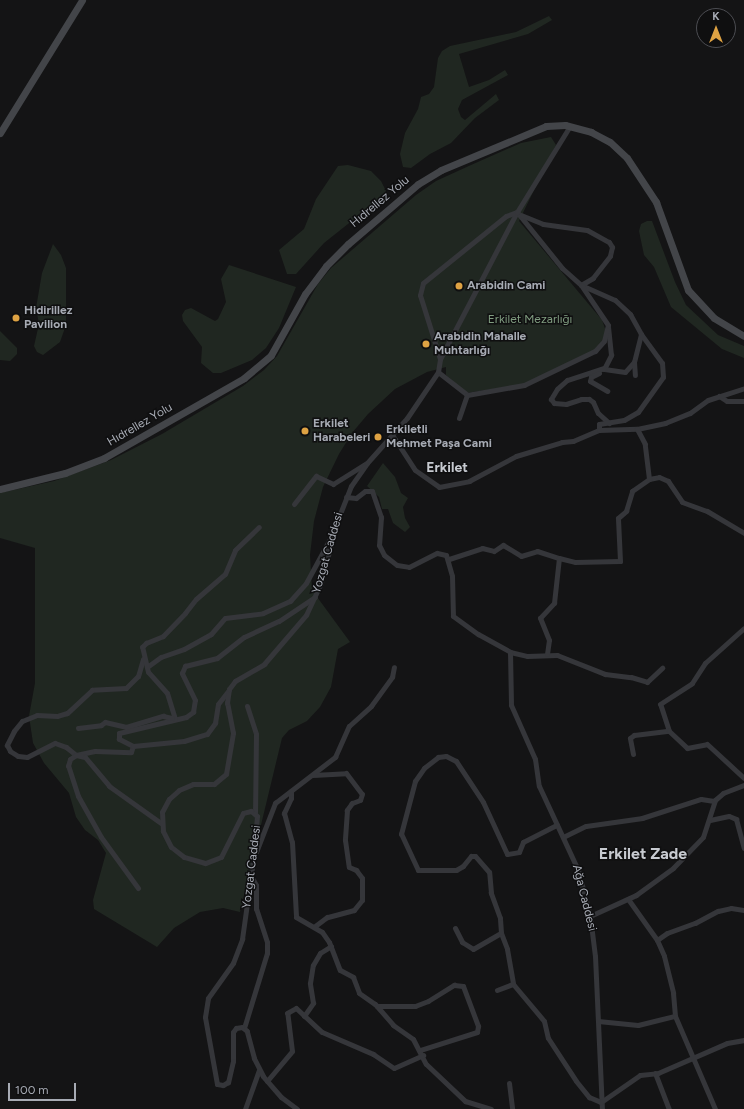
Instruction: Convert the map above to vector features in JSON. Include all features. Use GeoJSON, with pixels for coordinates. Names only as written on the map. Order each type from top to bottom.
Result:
{"type":"FeatureCollection","features":[{"type":"Feature","properties":{"kind":"street"},"geometry":{"type":"LineString","coordinates":[[0,133],[82,0]]}},
{"type":"Feature","properties":{"kind":"street"},"geometry":{"type":"LineString","coordinates":[[570,126],[517,212],[440,359],[438,372],[467,395],[524,385],[556,367],[592,353],[602,344],[608,328]]}},
{"type":"Feature","properties":{"kind":"street","name":"Hıdrellez Yolu"},"geometry":{"type":"LineString","coordinates":[[0,490],[65,473],[104,458],[244,378],[271,355],[305,294],[326,266],[348,244],[423,180],[540,127],[570,126],[604,138],[632,164],[656,202],[682,279],[692,296],[719,323],[744,336]]}},
{"type":"Feature","properties":{"kind":"street"},"geometry":{"type":"LineString","coordinates":[[517,212],[562,268],[581,285],[608,328],[611,356],[604,369],[590,380],[607,390]]}},
{"type":"Feature","properties":{"kind":"street"},"geometry":{"type":"LineString","coordinates":[[440,359],[421,298],[421,286],[506,216],[517,212],[543,224],[587,230],[609,242],[612,248],[610,256],[593,278],[581,285]]}},
{"type":"Feature","properties":{"kind":"street"},"geometry":{"type":"LineString","coordinates":[[581,285],[623,305],[630,314],[641,334],[662,363],[663,377],[638,412],[624,420],[599,424],[599,430]]}},
{"type":"Feature","properties":{"kind":"street"},"geometry":{"type":"LineString","coordinates":[[635,375],[634,362],[641,334]]}},
{"type":"Feature","properties":{"kind":"street"},"geometry":{"type":"LineString","coordinates":[[609,423],[598,413],[593,402],[589,399],[581,398],[566,404],[554,403],[551,399],[557,389],[567,380],[604,369],[624,372],[634,362]]}},
{"type":"Feature","properties":{"kind":"street","name":"Yozgat Caddesi"},"geometry":{"type":"LineString","coordinates":[[76,755],[102,751],[128,753],[133,750],[133,746],[184,741],[207,734],[215,723],[218,704],[235,681],[264,664],[302,622],[316,596],[333,533],[346,497],[367,463],[392,436],[438,372]]}},
{"type":"Feature","properties":{"kind":"street"},"geometry":{"type":"LineString","coordinates":[[392,436],[415,470],[438,487],[469,481],[516,456],[558,443],[573,441],[599,430],[637,430],[679,418],[708,400],[744,388]]}},
{"type":"Feature","properties":{"kind":"street"},"geometry":{"type":"LineString","coordinates":[[459,418],[467,395]]}},
{"type":"Feature","properties":{"kind":"street"},"geometry":{"type":"LineString","coordinates":[[720,396],[727,402],[744,401]]}},
{"type":"Feature","properties":{"kind":"street"},"geometry":{"type":"LineString","coordinates":[[637,430],[645,444],[649,479]]}},
{"type":"Feature","properties":{"kind":"street"},"geometry":{"type":"LineString","coordinates":[[294,504],[316,476],[333,484],[367,463]]}},
{"type":"Feature","properties":{"kind":"street"},"geometry":{"type":"LineString","coordinates":[[449,559],[482,548],[491,552],[504,546],[521,556],[537,551],[575,562],[620,561],[618,518],[626,511],[632,491],[649,479],[659,478],[668,481],[682,502],[707,511],[744,533]]}},
{"type":"Feature","properties":{"kind":"street"},"geometry":{"type":"LineString","coordinates":[[346,497],[356,498],[365,491],[372,491],[380,511],[379,546],[387,558],[397,566],[409,567],[437,553],[444,554],[449,559],[452,576],[453,616],[478,634],[510,652],[527,656],[547,654],[562,656],[605,674],[631,677],[647,682],[662,668]]}},
{"type":"Feature","properties":{"kind":"street"},"geometry":{"type":"LineString","coordinates":[[175,719],[167,693],[154,681],[146,668],[142,650],[144,644],[163,636],[182,617],[196,599],[227,571],[235,550],[259,527]]}},
{"type":"Feature","properties":{"kind":"street"},"geometry":{"type":"LineString","coordinates":[[146,668],[161,657],[184,649],[211,634],[225,618],[263,613],[290,601],[306,584],[333,533]]}},
{"type":"Feature","properties":{"kind":"street"},"geometry":{"type":"LineString","coordinates":[[547,654],[549,640],[540,618],[554,603],[559,558]]}},
{"type":"Feature","properties":{"kind":"street"},"geometry":{"type":"LineString","coordinates":[[133,746],[119,739],[119,733],[188,717],[195,708],[195,700],[182,675],[185,666],[217,658],[244,637],[279,621],[316,596]]}},
{"type":"Feature","properties":{"kind":"street"},"geometry":{"type":"LineString","coordinates":[[744,628],[705,663],[692,683],[660,704],[669,731],[687,748],[707,744],[744,778]]}},
{"type":"Feature","properties":{"kind":"street","name":"Ağa Caddesi"},"geometry":{"type":"LineString","coordinates":[[510,652],[511,705],[535,759],[539,786],[578,870],[590,916],[595,956],[602,1109]]}},
{"type":"Feature","properties":{"kind":"street"},"geometry":{"type":"LineString","coordinates":[[143,659],[138,676],[128,687],[92,690],[67,713],[29,717],[16,727],[7,745],[12,753],[20,757],[30,757],[55,743],[66,747],[76,755],[85,757],[109,786],[162,824],[164,808],[175,793],[190,785],[214,784],[226,774],[233,732],[227,703],[229,689]]}},
{"type":"Feature","properties":{"kind":"street"},"geometry":{"type":"LineString","coordinates":[[253,861],[273,806],[281,797],[292,791],[335,757],[350,726],[372,706],[392,677],[394,667]]}},
{"type":"Feature","properties":{"kind":"street"},"geometry":{"type":"LineString","coordinates":[[247,706],[256,734],[255,814]]}},
{"type":"Feature","properties":{"kind":"street"},"geometry":{"type":"LineString","coordinates":[[78,728],[101,725],[105,722],[118,726],[132,726],[163,716],[175,719]]}},
{"type":"Feature","properties":{"kind":"street"},"geometry":{"type":"LineString","coordinates":[[633,754],[630,738],[634,735],[669,731]]}},
{"type":"Feature","properties":{"kind":"street"},"geometry":{"type":"LineString","coordinates":[[76,755],[70,759],[68,766],[78,796],[102,837],[138,888]]}},
{"type":"Feature","properties":{"kind":"street"},"geometry":{"type":"LineString","coordinates":[[557,825],[523,842],[519,852],[507,854],[483,802],[456,761],[447,756],[440,756],[428,764],[418,777],[401,834],[418,870],[458,869],[472,856],[475,856],[489,872],[491,893],[500,918],[500,933],[506,949],[513,984],[544,1021],[548,1038],[576,1082],[590,1097],[601,1102],[640,1075],[655,1073],[727,1043],[744,1040]]}},
{"type":"Feature","properties":{"kind":"street"},"geometry":{"type":"LineString","coordinates":[[312,775],[346,773],[362,794],[360,800],[352,803],[347,810],[345,840],[348,867],[356,870],[362,878],[362,900],[354,910],[327,917],[315,926]]}},
{"type":"Feature","properties":{"kind":"street"},"geometry":{"type":"LineString","coordinates":[[590,916],[628,899],[656,882],[681,861],[703,837],[710,820],[714,801],[722,793],[744,785]]}},
{"type":"Feature","properties":{"kind":"street"},"geometry":{"type":"LineString","coordinates":[[292,791],[291,798],[284,813],[292,842],[295,915],[315,926],[325,935],[340,970],[353,976],[359,993],[377,1006],[389,1022],[409,1036],[422,1052],[426,1064],[465,1101],[491,1109]]}},
{"type":"Feature","properties":{"kind":"street"},"geometry":{"type":"LineString","coordinates":[[563,837],[586,826],[642,818],[701,799],[714,801]]}},
{"type":"Feature","properties":{"kind":"street","name":"Yozgat Caddesi"},"geometry":{"type":"LineString","coordinates":[[162,824],[167,841],[176,852],[194,861],[209,862],[223,855],[243,813],[249,811],[255,814],[258,821],[246,922],[238,953],[214,987],[205,1005],[205,1017],[215,1079],[219,1085],[227,1084],[231,1074],[234,1030],[238,1027],[246,1029]]}},
{"type":"Feature","properties":{"kind":"street"},"geometry":{"type":"LineString","coordinates":[[710,820],[729,816],[736,819],[744,848]]}},
{"type":"Feature","properties":{"kind":"street"},"geometry":{"type":"LineString","coordinates":[[252,876],[256,885],[256,909],[267,942],[267,953],[246,1029],[259,1070],[281,1097],[297,1109]]}},
{"type":"Feature","properties":{"kind":"street"},"geometry":{"type":"LineString","coordinates":[[628,899],[657,940],[664,956],[672,987],[675,1016],[715,1109]]}},
{"type":"Feature","properties":{"kind":"street"},"geometry":{"type":"LineString","coordinates":[[657,940],[667,933],[695,923],[718,911],[732,908],[744,910]]}},
{"type":"Feature","properties":{"kind":"street"},"geometry":{"type":"LineString","coordinates":[[455,928],[462,942],[473,949],[500,933]]}},
{"type":"Feature","properties":{"kind":"street"},"geometry":{"type":"LineString","coordinates":[[304,1016],[313,1003],[310,983],[313,964],[320,953],[331,946]]}},
{"type":"Feature","properties":{"kind":"street"},"geometry":{"type":"LineString","coordinates":[[267,1081],[292,1051],[287,1013],[296,1008],[322,1032],[373,1054],[394,1068],[422,1052],[477,1032],[478,1026],[463,986],[455,984],[428,1001],[415,1006],[377,1006]]}},
{"type":"Feature","properties":{"kind":"street"},"geometry":{"type":"LineString","coordinates":[[497,990],[513,984]]}},
{"type":"Feature","properties":{"kind":"street"},"geometry":{"type":"LineString","coordinates":[[598,1021],[638,1025],[675,1016]]}},
{"type":"Feature","properties":{"kind":"street"},"geometry":{"type":"LineString","coordinates":[[245,1109],[259,1070]]}},
{"type":"Feature","properties":{"kind":"street"},"geometry":{"type":"LineString","coordinates":[[655,1073],[669,1109]]}},
{"type":"Feature","properties":{"kind":"street"},"geometry":{"type":"LineString","coordinates":[[509,1083],[512,1109]]}},
{"type":"Feature","properties":{"kind":"green space"},"geometry":{"type":"Polygon","coordinates":[[[549,16],[552,20],[528,34],[459,54],[469,87],[489,80],[505,70],[508,75],[462,100],[458,109],[461,117],[465,120],[496,94],[499,100],[475,118],[451,143],[430,154],[411,168],[403,167],[400,154],[405,133],[418,109],[421,97],[429,94],[434,87],[438,58],[442,51],[450,46],[516,32],[549,16]]]}},
{"type":"Feature","properties":{"kind":"green space","name":"Erkilet Mezarlığı"},"geometry":{"type":"Polygon","coordinates":[[[551,137],[556,145],[519,221],[602,320],[607,334],[600,348],[528,384],[466,393],[446,375],[446,367],[427,372],[395,389],[368,414],[352,433],[339,454],[323,487],[314,521],[310,555],[312,590],[350,642],[338,649],[331,687],[320,707],[307,721],[289,730],[282,738],[240,912],[223,908],[200,912],[174,928],[157,947],[94,909],[93,900],[106,853],[98,840],[85,830],[76,817],[69,793],[44,763],[33,743],[29,716],[35,683],[35,548],[0,538],[0,493],[54,481],[111,460],[162,434],[243,386],[264,370],[277,356],[318,284],[331,268],[416,195],[436,181],[521,143],[551,137]]]}},
{"type":"Feature","properties":{"kind":"green space"},"geometry":{"type":"Polygon","coordinates":[[[348,165],[371,171],[381,181],[387,193],[324,243],[296,274],[287,274],[279,250],[304,229],[316,199],[338,166],[348,165]]]}},
{"type":"Feature","properties":{"kind":"green space"},"geometry":{"type":"Polygon","coordinates":[[[647,221],[652,221],[675,282],[686,305],[718,335],[744,346],[744,358],[722,349],[671,307],[654,267],[644,255],[639,231],[641,224],[647,221]]]}},
{"type":"Feature","properties":{"kind":"green space"},"geometry":{"type":"Polygon","coordinates":[[[53,244],[61,255],[66,268],[66,325],[60,342],[43,355],[37,352],[34,346],[39,324],[36,308],[42,273],[53,244]]]}},
{"type":"Feature","properties":{"kind":"green space"},"geometry":{"type":"Polygon","coordinates":[[[229,265],[296,287],[279,328],[266,348],[252,360],[221,373],[213,373],[201,363],[202,347],[183,321],[182,315],[185,310],[191,308],[215,321],[218,319],[226,302],[221,279],[229,265]]]}},
{"type":"Feature","properties":{"kind":"green space"},"geometry":{"type":"Polygon","coordinates":[[[0,331],[17,348],[17,354],[10,361],[0,360],[0,331]]]}},
{"type":"Feature","properties":{"kind":"green space"},"geometry":{"type":"Polygon","coordinates":[[[383,463],[395,477],[401,493],[408,498],[403,507],[405,518],[410,527],[405,532],[393,523],[388,509],[382,509],[379,497],[367,486],[383,463]]]}},
{"type":"Feature","properties":{"kind":"place","name":"Arabidin Cami"},"geometry":{"type":"Point","coordinates":[459,286]}},
{"type":"Feature","properties":{"kind":"place","name":"Hidirillez Pavilion"},"geometry":{"type":"Point","coordinates":[16,318]}},
{"type":"Feature","properties":{"kind":"place","name":"Arabidin Mahalle Muhtarlığı"},"geometry":{"type":"Point","coordinates":[426,344]}},
{"type":"Feature","properties":{"kind":"place","name":"Erkilet Harabeleri"},"geometry":{"type":"Point","coordinates":[305,431]}},
{"type":"Feature","properties":{"kind":"place","name":"Erkiletli Mehmet Paşa Cami"},"geometry":{"type":"Point","coordinates":[378,437]}},
{"type":"Feature","properties":{"kind":"district","name":"Erkilet"},"geometry":{"type":"Point","coordinates":[447,468]}},
{"type":"Feature","properties":{"kind":"district","name":"Erkilet Zade"},"geometry":{"type":"Point","coordinates":[643,854]}}]}
